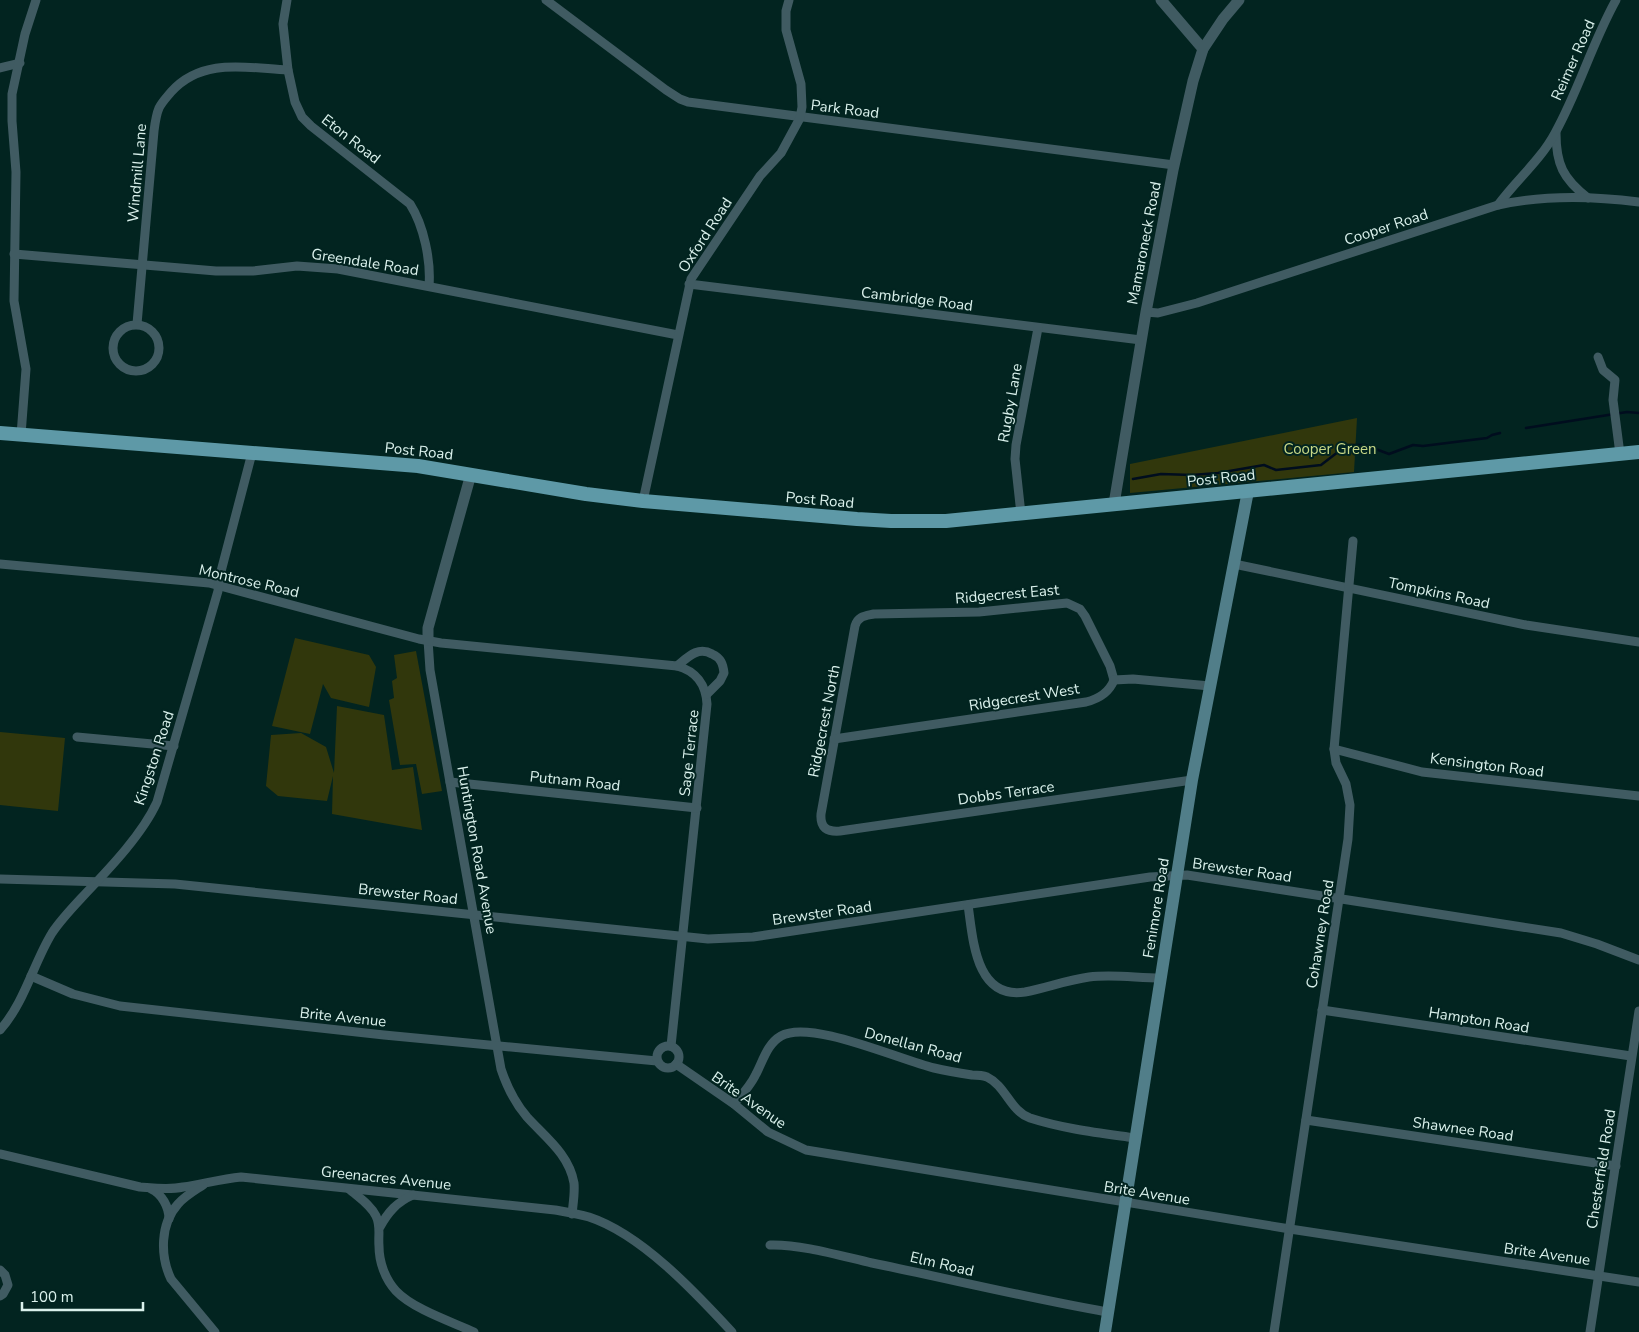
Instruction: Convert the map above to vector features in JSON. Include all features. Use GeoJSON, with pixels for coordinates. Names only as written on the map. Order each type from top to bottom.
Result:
{"type":"FeatureCollection","features":[{"type":"Feature","properties":{"kind":"main road","name":"Post Road"},"geometry":{"type":"LineString","coordinates":[[0,434],[418,466],[586,494],[643,501],[891,521],[946,521],[1639,452]]}},
{"type":"Feature","properties":{"kind":"main road","name":"Fenimore Road"},"geometry":{"type":"LineString","coordinates":[[1104,1332],[1192,780],[1248,491]]}},
{"type":"Feature","properties":{"kind":"street"},"geometry":{"type":"LineString","coordinates":[[21,435],[26,369],[14,301],[16,172],[12,94],[25,34],[36,0]]}},
{"type":"Feature","properties":{"kind":"street","name":"Eton Road"},"geometry":{"type":"LineString","coordinates":[[287,0],[283,24],[288,70],[295,102],[307,122],[410,204],[424,236],[430,278],[429,286]]}},
{"type":"Feature","properties":{"kind":"street","name":"Park Road"},"geometry":{"type":"LineString","coordinates":[[546,0],[680,99],[699,105],[1174,165]]}},
{"type":"Feature","properties":{"kind":"street","name":"Oxford Road"},"geometry":{"type":"LineString","coordinates":[[643,501],[689,284],[706,255],[760,176],[781,153],[800,118],[802,106],[801,84],[786,30],[786,11],[789,0]]}},
{"type":"Feature","properties":{"kind":"street"},"geometry":{"type":"LineString","coordinates":[[1161,0],[1202,48]]}},
{"type":"Feature","properties":{"kind":"street","name":"Mamaroneck Road"},"geometry":{"type":"LineString","coordinates":[[1114,504],[1146,312],[1174,165],[1193,80],[1202,48],[1222,18],[1239,0]]}},
{"type":"Feature","properties":{"kind":"street","name":"Reimer Road"},"geometry":{"type":"LineString","coordinates":[[1498,205],[1507,192],[1534,165],[1556,132],[1597,38],[1616,0]]}},
{"type":"Feature","properties":{"kind":"street"},"geometry":{"type":"LineString","coordinates":[[0,68],[20,64]]}},
{"type":"Feature","properties":{"kind":"street","name":"Windmill Lane"},"geometry":{"type":"LineString","coordinates":[[137,324],[154,130],[157,113],[165,99],[182,81],[194,74],[215,67],[288,70]]}},
{"type":"Feature","properties":{"kind":"street","name":"Reimer Road"},"geometry":{"type":"LineString","coordinates":[[1556,132],[1558,157],[1563,173],[1588,198]]}},
{"type":"Feature","properties":{"kind":"street","name":"Cooper Road"},"geometry":{"type":"LineString","coordinates":[[1146,312],[1158,313],[1197,303],[1498,205],[1534,199],[1588,198],[1639,202]]}},
{"type":"Feature","properties":{"kind":"street","name":"Greendale Road"},"geometry":{"type":"LineString","coordinates":[[14,254],[216,271],[253,271],[297,266],[318,267],[429,286],[678,335]]}},
{"type":"Feature","properties":{"kind":"street","name":"Cambridge Road"},"geometry":{"type":"LineString","coordinates":[[689,284],[1141,340]]}},
{"type":"Feature","properties":{"kind":"street"},"geometry":{"type":"LineString","coordinates":[[137,324],[148,327],[153,332],[158,339],[160,348],[152,365],[139,371],[131,370],[120,364],[114,350],[114,343],[122,330],[130,325],[137,324]]}},
{"type":"Feature","properties":{"kind":"street","name":"Rugby Lane"},"geometry":{"type":"LineString","coordinates":[[1021,514],[1015,459],[1016,445],[1038,328]]}},
{"type":"Feature","properties":{"kind":"street"},"geometry":{"type":"LineString","coordinates":[[1598,357],[1603,370],[1615,380],[1614,410],[1620,454]]}},
{"type":"Feature","properties":{"kind":"street","name":"Kingston Road"},"geometry":{"type":"LineString","coordinates":[[0,1030],[17,1007],[41,953],[53,932],[62,919],[98,881],[148,820],[157,802],[219,585],[252,453]]}},
{"type":"Feature","properties":{"kind":"street","name":"Huntington Road Avenue"},"geometry":{"type":"LineString","coordinates":[[471,474],[428,628],[430,670],[496,1046],[504,1078],[513,1098],[560,1152],[569,1167],[574,1187],[572,1214]]}},
{"type":"Feature","properties":{"kind":"street","name":"Cohawney Road"},"geometry":{"type":"LineString","coordinates":[[1274,1332],[1348,839],[1350,805],[1346,784],[1336,763],[1334,749],[1353,540]]}},
{"type":"Feature","properties":{"kind":"street","name":"Montrose Road"},"geometry":{"type":"LineString","coordinates":[[0,564],[178,579],[219,585],[428,640]]}},
{"type":"Feature","properties":{"kind":"street","name":"Tompkins Road"},"geometry":{"type":"LineString","coordinates":[[1234,564],[1526,625],[1639,642]]}},
{"type":"Feature","properties":{"kind":"street","name":"Ridgecrest East"},"geometry":{"type":"LineString","coordinates":[[858,619],[874,614],[979,612],[1067,603],[1080,608],[1085,616],[1110,666],[1114,680]]}},
{"type":"Feature","properties":{"kind":"street","name":"Ridgecrest North"},"geometry":{"type":"LineString","coordinates":[[824,828],[821,814],[858,619]]}},
{"type":"Feature","properties":{"kind":"street","name":"Sage Terrace"},"geometry":{"type":"LineString","coordinates":[[428,640],[677,666],[686,668],[699,679],[707,694],[707,704],[671,1046]]}},
{"type":"Feature","properties":{"kind":"street"},"geometry":{"type":"LineString","coordinates":[[677,666],[689,656],[703,651],[709,652],[720,660],[724,673],[720,681],[707,694]]}},
{"type":"Feature","properties":{"kind":"street"},"geometry":{"type":"LineString","coordinates":[[1114,680],[1133,679],[1210,686]]}},
{"type":"Feature","properties":{"kind":"street","name":"Ridgecrest West"},"geometry":{"type":"LineString","coordinates":[[834,739],[1086,702],[1096,699],[1106,691],[1114,680]]}},
{"type":"Feature","properties":{"kind":"street"},"geometry":{"type":"LineString","coordinates":[[78,737],[174,746]]}},
{"type":"Feature","properties":{"kind":"street","name":"Kensington Road"},"geometry":{"type":"LineString","coordinates":[[1334,749],[1422,772],[1639,796]]}},
{"type":"Feature","properties":{"kind":"street","name":"Dobbs Terrace"},"geometry":{"type":"LineString","coordinates":[[824,828],[829,831],[840,831],[1192,780]]}},
{"type":"Feature","properties":{"kind":"street","name":"Putnam Road"},"geometry":{"type":"LineString","coordinates":[[450,782],[697,808]]}},
{"type":"Feature","properties":{"kind":"street","name":"Brewster Road"},"geometry":{"type":"LineString","coordinates":[[0,879],[176,884],[708,939],[753,937],[1150,877],[1187,875],[1561,933],[1639,960]]}},
{"type":"Feature","properties":{"kind":"street"},"geometry":{"type":"LineString","coordinates":[[968,905],[974,949],[980,968],[1001,989],[1013,993],[1026,992],[1089,977],[1161,978]]}},
{"type":"Feature","properties":{"kind":"street","name":"Brite Avenue"},"geometry":{"type":"LineString","coordinates":[[31,976],[73,994],[120,1006],[384,1035],[657,1061],[661,1066],[668,1068],[676,1064],[734,1104],[768,1132],[806,1150],[1290,1230],[1639,1282]]}},
{"type":"Feature","properties":{"kind":"street","name":"Hampton Road"},"geometry":{"type":"LineString","coordinates":[[1322,1010],[1631,1056]]}},
{"type":"Feature","properties":{"kind":"street","name":"Chesterfield Road"},"geometry":{"type":"LineString","coordinates":[[1590,1332],[1639,1011]]}},
{"type":"Feature","properties":{"kind":"street","name":"Donellan Road"},"geometry":{"type":"LineString","coordinates":[[734,1104],[748,1087],[770,1046],[775,1041],[786,1033],[807,1031],[936,1068],[988,1077],[1019,1112],[1030,1118],[1065,1127],[1135,1138]]}},
{"type":"Feature","properties":{"kind":"street"},"geometry":{"type":"LineString","coordinates":[[657,1061],[657,1054],[661,1048],[671,1046],[678,1054],[676,1064]]}},
{"type":"Feature","properties":{"kind":"street","name":"Shawnee Road"},"geometry":{"type":"LineString","coordinates":[[1306,1120],[1616,1166]]}},
{"type":"Feature","properties":{"kind":"street","name":"Greenacres Avenue"},"geometry":{"type":"LineString","coordinates":[[0,1154],[147,1188],[182,1188],[241,1177],[555,1210],[589,1217],[640,1245],[666,1266],[732,1332]]}},
{"type":"Feature","properties":{"kind":"street"},"geometry":{"type":"LineString","coordinates":[[169,1219],[185,1197],[210,1182]]}},
{"type":"Feature","properties":{"kind":"street"},"geometry":{"type":"LineString","coordinates":[[147,1188],[160,1195],[168,1210],[169,1219],[164,1246],[167,1270],[180,1291],[215,1332]]}},
{"type":"Feature","properties":{"kind":"street"},"geometry":{"type":"LineString","coordinates":[[348,1188],[368,1204],[375,1214],[380,1226],[379,1255],[388,1280],[397,1292],[417,1306],[474,1332]]}},
{"type":"Feature","properties":{"kind":"street"},"geometry":{"type":"LineString","coordinates":[[380,1226],[388,1213],[397,1205],[415,1195]]}},
{"type":"Feature","properties":{"kind":"street","name":"Elm Road"},"geometry":{"type":"LineString","coordinates":[[770,1245],[794,1247],[924,1273],[1033,1299],[1107,1312]]}},
{"type":"Feature","properties":{"kind":"street"},"geometry":{"type":"LineString","coordinates":[[0,1270],[5,1275],[8,1285],[4,1294],[0,1296]]}},
{"type":"Feature","properties":{"kind":"green space","name":"Cooper Green"},"geometry":{"type":"Polygon","coordinates":[[[1357,418],[1354,472],[1130,493],[1130,464],[1357,418]]]}},
{"type":"Feature","properties":{"kind":"green space"},"geometry":{"type":"Polygon","coordinates":[[[295,638],[369,655],[376,667],[369,707],[331,698],[323,684],[310,734],[272,726],[295,638]]]}},
{"type":"Feature","properties":{"kind":"green space"},"geometry":{"type":"Polygon","coordinates":[[[416,651],[442,791],[422,794],[416,764],[400,765],[389,700],[394,698],[392,681],[397,678],[394,655],[416,651]]]}},
{"type":"Feature","properties":{"kind":"green space"},"geometry":{"type":"Polygon","coordinates":[[[337,706],[384,715],[392,770],[413,767],[422,830],[332,814],[333,776],[327,801],[278,796],[266,786],[271,735],[301,733],[326,747],[334,773],[337,706]]]}},
{"type":"Feature","properties":{"kind":"green space"},"geometry":{"type":"Polygon","coordinates":[[[0,732],[65,738],[58,811],[0,805],[0,732]]]}},
{"type":"Feature","properties":{"kind":"waterway"},"geometry":{"type":"LineString","coordinates":[[1526,428],[1627,412],[1639,413]]}},
{"type":"Feature","properties":{"kind":"waterway"},"geometry":{"type":"LineString","coordinates":[[1133,479],[1161,474],[1192,475],[1218,473],[1264,465],[1276,470],[1321,465],[1347,445],[1365,445],[1389,454],[1413,445],[1423,446],[1487,438],[1500,433]]}}]}
